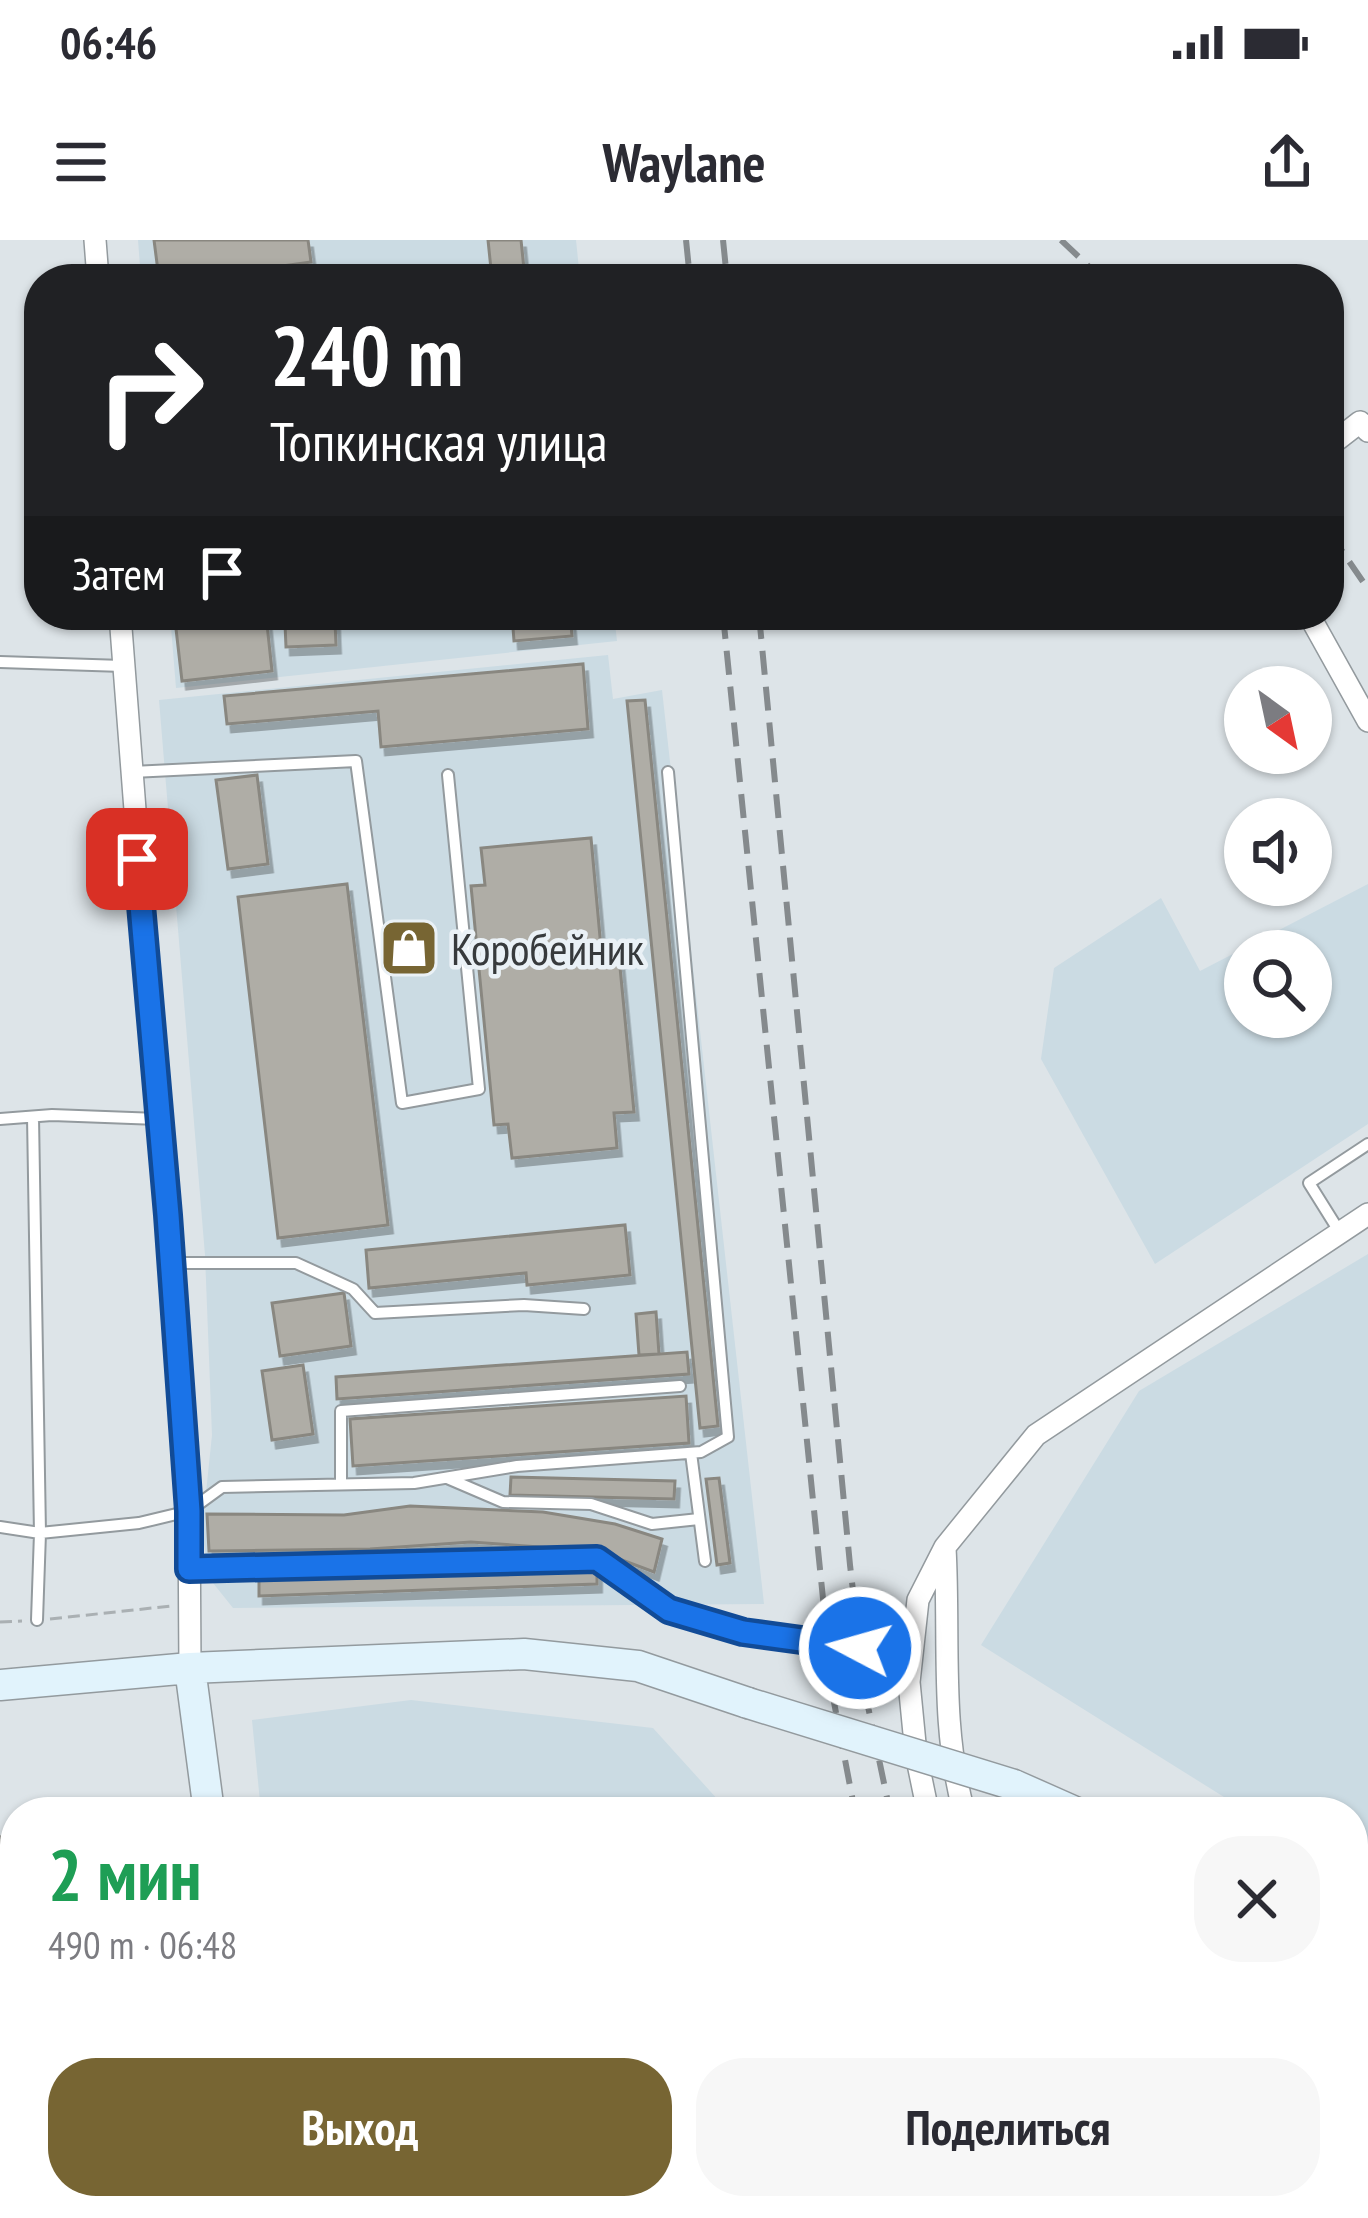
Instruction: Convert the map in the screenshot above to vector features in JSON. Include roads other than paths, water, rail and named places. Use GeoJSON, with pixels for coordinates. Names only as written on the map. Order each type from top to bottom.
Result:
{"type":"FeatureCollection","features":[{"type":"Feature","properties":{"kind":"street"},"geometry":{"type":"LineString","coordinates":[[1344,434],[1360,422],[1368,431]]}},
{"type":"Feature","properties":{"kind":"street"},"geometry":{"type":"LineString","coordinates":[[121,630],[189,1511],[190,1668],[207,1797]]}},
{"type":"Feature","properties":{"kind":"street"},"geometry":{"type":"LineString","coordinates":[[1317,630],[1368,721]]}},
{"type":"Feature","properties":{"kind":"street"},"geometry":{"type":"LineString","coordinates":[[925,1797],[909,1682],[918,1600],[945,1547],[1036,1436],[1368,1214]]}},
{"type":"Feature","properties":{"kind":"street"},"geometry":{"type":"LineString","coordinates":[[945,1547],[945,1705],[961,1797]]}},
{"type":"Feature","properties":{"kind":"street"},"geometry":{"type":"LineString","coordinates":[[0,1685],[190,1668],[524,1654],[638,1666],[1041,1797]]}},
{"type":"Feature","properties":{"kind":"lane"},"geometry":{"type":"LineString","coordinates":[[0,662],[123,666]]}},
{"type":"Feature","properties":{"kind":"lane"},"geometry":{"type":"LineString","coordinates":[[130,772],[356,761],[402,1103],[479,1089],[448,775]]}},
{"type":"Feature","properties":{"kind":"lane"},"geometry":{"type":"LineString","coordinates":[[0,1526],[40,1533],[139,1523],[189,1511],[222,1486],[414,1483],[517,1466],[701,1452],[728,1437],[668,772]]}},
{"type":"Feature","properties":{"kind":"lane"},"geometry":{"type":"LineString","coordinates":[[33,1117],[40,1533],[37,1620]]}},
{"type":"Feature","properties":{"kind":"lane"},"geometry":{"type":"LineString","coordinates":[[0,1119],[161,1120]]}},
{"type":"Feature","properties":{"kind":"lane"},"geometry":{"type":"LineString","coordinates":[[1339,1231],[1309,1184],[1368,1144]]}},
{"type":"Feature","properties":{"kind":"lane"},"geometry":{"type":"LineString","coordinates":[[171,1263],[296,1262],[353,1289],[375,1312],[524,1305],[584,1310]]}},
{"type":"Feature","properties":{"kind":"lane"},"geometry":{"type":"LineString","coordinates":[[341,1484],[341,1411],[680,1386]]}},
{"type":"Feature","properties":{"kind":"lane"},"geometry":{"type":"LineString","coordinates":[[691,1453],[705,1561]]}},
{"type":"Feature","properties":{"kind":"lane"},"geometry":{"type":"LineString","coordinates":[[446,1478],[503,1502],[591,1504],[652,1523],[699,1519]]}},
{"type":"Feature","properties":{"kind":"lane"},"geometry":{"type":"LineString","coordinates":[[189,1569],[597,1559],[669,1610],[706,1621],[828,1646],[912,1650]]}},
{"type":"Feature","properties":{"kind":"railway"},"geometry":{"type":"LineString","coordinates":[[686,240],[688,264]]}},
{"type":"Feature","properties":{"kind":"railway"},"geometry":{"type":"LineString","coordinates":[[723,240],[725,264]]}},
{"type":"Feature","properties":{"kind":"railway"},"geometry":{"type":"LineString","coordinates":[[1061,240],[1086,264]]}},
{"type":"Feature","properties":{"kind":"railway"},"geometry":{"type":"LineString","coordinates":[[1344,554],[1368,589]]}},
{"type":"Feature","properties":{"kind":"railway"},"geometry":{"type":"LineString","coordinates":[[725,630],[833,1697],[852,1797]]}},
{"type":"Feature","properties":{"kind":"railway"},"geometry":{"type":"LineString","coordinates":[[760,630],[850,1565],[865,1692],[887,1797]]}},
{"type":"Feature","properties":{"kind":"place","name":"Коробейник"},"geometry":{"type":"Point","coordinates":[409,948]}}]}
